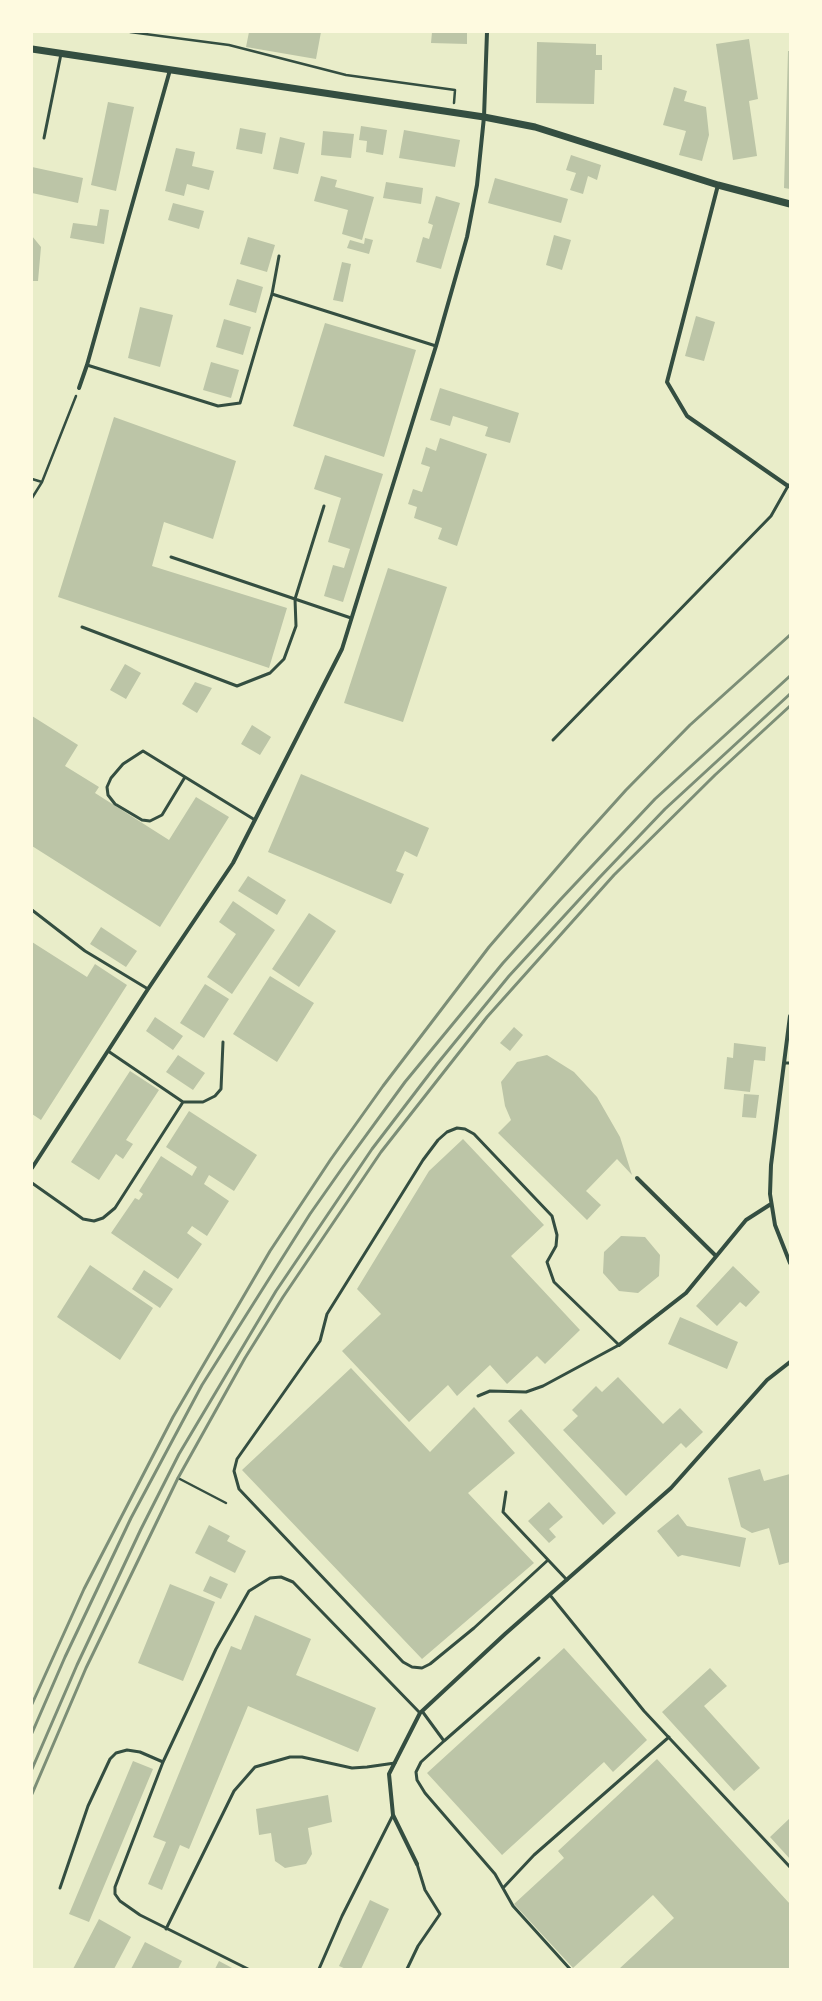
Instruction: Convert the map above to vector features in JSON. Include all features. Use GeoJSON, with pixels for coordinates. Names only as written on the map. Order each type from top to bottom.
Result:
{"type":"FeatureCollection","features":[{"type":"Feature","properties":{"kind":"street"},"geometry":{"type":"LineString","coordinates":[[32,1168],[233,863],[342,649],[436,346],[467,236],[477,185],[484,117],[487,32]]}},
{"type":"Feature","properties":{"kind":"street"},"geometry":{"type":"LineString","coordinates":[[32,50],[484,117],[535,127],[718,185],[790,204]]}},
{"type":"Feature","properties":{"kind":"street"},"geometry":{"type":"LineString","coordinates":[[79,388],[87,365],[170,70]]}},
{"type":"Feature","properties":{"kind":"street"},"geometry":{"type":"LineString","coordinates":[[718,185],[667,382],[687,416],[789,486]]}},
{"type":"Feature","properties":{"kind":"street"},"geometry":{"type":"LineString","coordinates":[[790,1016],[771,1165],[770,1194],[775,1225],[790,1263]]}},
{"type":"Feature","properties":{"kind":"street"},"geometry":{"type":"LineString","coordinates":[[638,1178],[716,1256]]}},
{"type":"Feature","properties":{"kind":"street"},"geometry":{"type":"LineString","coordinates":[[619,1345],[686,1293],[746,1220],[772,1204]]}},
{"type":"Feature","properties":{"kind":"street"},"geometry":{"type":"LineString","coordinates":[[417,1864],[393,1815],[389,1774],[421,1712],[671,1488],[767,1380],[790,1362]]}},
{"type":"Feature","properties":{"kind":"lane"},"geometry":{"type":"LineString","coordinates":[[44,138],[61,54]]}},
{"type":"Feature","properties":{"kind":"lane"},"geometry":{"type":"LineString","coordinates":[[87,365],[218,406],[240,403],[272,294],[279,256]]}},
{"type":"Feature","properties":{"kind":"lane"},"geometry":{"type":"LineString","coordinates":[[272,294],[436,346]]}},
{"type":"Feature","properties":{"kind":"lane"},"geometry":{"type":"LineString","coordinates":[[553,740],[771,516],[789,486]]}},
{"type":"Feature","properties":{"kind":"lane"},"geometry":{"type":"LineString","coordinates":[[82,627],[237,686],[270,673],[284,660],[296,626],[295,600],[324,506]]}},
{"type":"Feature","properties":{"kind":"lane"},"geometry":{"type":"LineString","coordinates":[[171,558],[351,618]]}},
{"type":"Feature","properties":{"kind":"lane"},"geometry":{"type":"LineString","coordinates":[[185,777],[162,814],[150,822],[142,820],[115,804],[108,794],[107,787],[111,778],[123,764],[143,751],[255,820]]}},
{"type":"Feature","properties":{"kind":"lane"},"geometry":{"type":"LineString","coordinates":[[32,910],[85,951],[148,990]]}},
{"type":"Feature","properties":{"kind":"lane"},"geometry":{"type":"LineString","coordinates":[[108,1051],[183,1102],[203,1102],[215,1096],[221,1089],[223,1042]]}},
{"type":"Feature","properties":{"kind":"lane"},"geometry":{"type":"LineString","coordinates":[[784,1063],[790,1063]]}},
{"type":"Feature","properties":{"kind":"lane"},"geometry":{"type":"LineString","coordinates":[[32,1183],[83,1220],[94,1221],[103,1218],[115,1208],[183,1102]]}},
{"type":"Feature","properties":{"kind":"lane"},"geometry":{"type":"LineString","coordinates":[[478,1396],[490,1391],[511,1393],[532,1390],[543,1386],[619,1345],[554,1282],[547,1262],[556,1246],[557,1235],[552,1216],[474,1134],[465,1129],[457,1128],[447,1132],[438,1140],[424,1160],[327,1314],[320,1341],[237,1459],[234,1471],[239,1489],[403,1662],[412,1667],[422,1668],[430,1664],[474,1628],[548,1560]]}},
{"type":"Feature","properties":{"kind":"lane"},"geometry":{"type":"LineString","coordinates":[[506,1492],[503,1512],[567,1580]]}},
{"type":"Feature","properties":{"kind":"lane"},"geometry":{"type":"LineString","coordinates":[[248,1969],[140,1915],[120,1901],[116,1894],[115,1887],[163,1762],[216,1649],[236,1611],[249,1591],[270,1578],[281,1577],[293,1582],[421,1712],[444,1741]]}},
{"type":"Feature","properties":{"kind":"lane"},"geometry":{"type":"LineString","coordinates":[[550,1595],[644,1711],[790,1867]]}},
{"type":"Feature","properties":{"kind":"lane"},"geometry":{"type":"LineString","coordinates":[[539,1658],[421,1762],[416,1772],[417,1780],[425,1793],[495,1874],[513,1906],[570,1969]]}},
{"type":"Feature","properties":{"kind":"lane"},"geometry":{"type":"LineString","coordinates":[[503,1888],[534,1855],[668,1737]]}},
{"type":"Feature","properties":{"kind":"lane"},"geometry":{"type":"LineString","coordinates":[[60,1888],[88,1806],[110,1759],[116,1753],[127,1750],[140,1752],[163,1762]]}},
{"type":"Feature","properties":{"kind":"lane"},"geometry":{"type":"LineString","coordinates":[[166,1929],[234,1791],[255,1767],[290,1756],[302,1757],[352,1768],[395,1763]]}},
{"type":"Feature","properties":{"kind":"lane"},"geometry":{"type":"LineString","coordinates":[[319,1969],[342,1916],[393,1815]]}},
{"type":"Feature","properties":{"kind":"lane"},"geometry":{"type":"LineString","coordinates":[[407,1969],[418,1946],[440,1914],[425,1890],[417,1864]]}},
{"type":"Feature","properties":{"kind":"path"},"geometry":{"type":"LineString","coordinates":[[130,32],[229,45],[346,75],[455,90],[452,113]]}},
{"type":"Feature","properties":{"kind":"path"},"geometry":{"type":"LineString","coordinates":[[32,498],[42,482],[79,388]]}},
{"type":"Feature","properties":{"kind":"path"},"geometry":{"type":"LineString","coordinates":[[32,479],[42,482]]}},
{"type":"Feature","properties":{"kind":"path"},"geometry":{"type":"LineString","coordinates":[[178,1478],[226,1503]]}},
{"type":"Feature","properties":{"kind":"building"},"geometry":{"type":"Polygon","coordinates":[[[249,32],[321,32],[316,59],[246,47],[249,32]]]}},
{"type":"Feature","properties":{"kind":"building"},"geometry":{"type":"Polygon","coordinates":[[[432,32],[467,32],[467,44],[431,43],[432,32]]]}},
{"type":"Feature","properties":{"kind":"building"},"geometry":{"type":"Polygon","coordinates":[[[749,39],[758,99],[749,101],[757,156],[733,160],[716,44],[749,39]]]}},
{"type":"Feature","properties":{"kind":"building"},"geometry":{"type":"Polygon","coordinates":[[[537,42],[596,44],[596,55],[602,55],[602,70],[595,70],[594,104],[536,103],[537,42]]]}},
{"type":"Feature","properties":{"kind":"building"},"geometry":{"type":"Polygon","coordinates":[[[788,51],[790,51],[790,189],[784,188],[788,51]]]}},
{"type":"Feature","properties":{"kind":"building"},"geometry":{"type":"Polygon","coordinates":[[[674,87],[687,91],[684,101],[706,107],[709,135],[702,161],[679,155],[686,131],[663,125],[674,87]]]}},
{"type":"Feature","properties":{"kind":"building"},"geometry":{"type":"Polygon","coordinates":[[[108,102],[134,107],[116,191],[91,185],[108,102]]]}},
{"type":"Feature","properties":{"kind":"building"},"geometry":{"type":"Polygon","coordinates":[[[361,126],[387,130],[383,155],[366,152],[367,141],[359,140],[361,126]]]}},
{"type":"Feature","properties":{"kind":"building"},"geometry":{"type":"Polygon","coordinates":[[[240,128],[266,133],[262,154],[236,149],[240,128]]]}},
{"type":"Feature","properties":{"kind":"building"},"geometry":{"type":"Polygon","coordinates":[[[404,130],[460,140],[455,167],[399,158],[404,130]]]}},
{"type":"Feature","properties":{"kind":"building"},"geometry":{"type":"Polygon","coordinates":[[[323,131],[354,134],[351,158],[321,155],[323,131]]]}},
{"type":"Feature","properties":{"kind":"building"},"geometry":{"type":"Polygon","coordinates":[[[280,137],[305,143],[298,174],[273,169],[280,137]]]}},
{"type":"Feature","properties":{"kind":"building"},"geometry":{"type":"Polygon","coordinates":[[[176,148],[195,152],[192,166],[214,171],[209,190],[187,184],[184,196],[165,191],[176,148]]]}},
{"type":"Feature","properties":{"kind":"building"},"geometry":{"type":"Polygon","coordinates":[[[571,155],[601,165],[597,180],[588,176],[583,194],[570,190],[576,173],[566,170],[571,155]]]}},
{"type":"Feature","properties":{"kind":"building"},"geometry":{"type":"Polygon","coordinates":[[[32,167],[83,178],[78,203],[32,193],[32,167]]]}},
{"type":"Feature","properties":{"kind":"building"},"geometry":{"type":"Polygon","coordinates":[[[321,176],[337,180],[335,187],[374,197],[362,240],[342,234],[348,210],[314,201],[321,176]]]}},
{"type":"Feature","properties":{"kind":"building"},"geometry":{"type":"Polygon","coordinates":[[[495,178],[568,199],[561,223],[488,203],[495,178]]]}},
{"type":"Feature","properties":{"kind":"building"},"geometry":{"type":"Polygon","coordinates":[[[386,182],[423,188],[421,204],[383,198],[386,182]]]}},
{"type":"Feature","properties":{"kind":"building"},"geometry":{"type":"Polygon","coordinates":[[[436,196],[460,203],[441,269],[416,262],[423,237],[429,239],[433,225],[428,223],[436,196]]]}},
{"type":"Feature","properties":{"kind":"building"},"geometry":{"type":"Polygon","coordinates":[[[173,203],[204,211],[199,229],[168,220],[173,203]]]}},
{"type":"Feature","properties":{"kind":"building"},"geometry":{"type":"Polygon","coordinates":[[[100,209],[109,210],[104,244],[70,238],[73,223],[97,226],[100,209]]]}},
{"type":"Feature","properties":{"kind":"building"},"geometry":{"type":"Polygon","coordinates":[[[554,235],[571,240],[562,270],[546,265],[554,235]]]}},
{"type":"Feature","properties":{"kind":"building"},"geometry":{"type":"Polygon","coordinates":[[[32,236],[41,247],[38,281],[32,281],[32,236]]]}},
{"type":"Feature","properties":{"kind":"building"},"geometry":{"type":"Polygon","coordinates":[[[248,237],[275,245],[267,272],[240,264],[248,237]]]}},
{"type":"Feature","properties":{"kind":"building"},"geometry":{"type":"Polygon","coordinates":[[[365,238],[373,240],[369,254],[347,248],[350,240],[364,244],[365,238]]]}},
{"type":"Feature","properties":{"kind":"building"},"geometry":{"type":"Polygon","coordinates":[[[342,262],[351,264],[343,302],[333,300],[342,262]]]}},
{"type":"Feature","properties":{"kind":"building"},"geometry":{"type":"Polygon","coordinates":[[[237,279],[263,287],[256,313],[229,305],[237,279]]]}},
{"type":"Feature","properties":{"kind":"building"},"geometry":{"type":"Polygon","coordinates":[[[140,307],[173,315],[160,367],[128,358],[140,307]]]}},
{"type":"Feature","properties":{"kind":"building"},"geometry":{"type":"Polygon","coordinates":[[[696,316],[715,322],[704,361],[685,356],[696,316]]]}},
{"type":"Feature","properties":{"kind":"building"},"geometry":{"type":"Polygon","coordinates":[[[224,319],[251,327],[243,355],[216,347],[224,319]]]}},
{"type":"Feature","properties":{"kind":"building"},"geometry":{"type":"Polygon","coordinates":[[[325,323],[416,350],[384,457],[293,426],[325,323]]]}},
{"type":"Feature","properties":{"kind":"building"},"geometry":{"type":"Polygon","coordinates":[[[211,362],[239,370],[231,398],[203,390],[211,362]]]}},
{"type":"Feature","properties":{"kind":"building"},"geometry":{"type":"Polygon","coordinates":[[[440,388],[519,413],[510,443],[485,436],[488,427],[453,416],[450,426],[430,420],[440,388]]]}},
{"type":"Feature","properties":{"kind":"building"},"geometry":{"type":"Polygon","coordinates":[[[114,417],[236,461],[213,539],[164,522],[152,566],[287,608],[269,668],[58,597],[114,417]]]}},
{"type":"Feature","properties":{"kind":"building"},"geometry":{"type":"Polygon","coordinates":[[[440,438],[487,454],[457,546],[438,539],[442,528],[414,518],[417,507],[408,504],[413,489],[422,492],[430,467],[421,464],[426,447],[436,451],[440,438]]]}},
{"type":"Feature","properties":{"kind":"building"},"geometry":{"type":"Polygon","coordinates":[[[325,455],[383,474],[343,602],[324,596],[333,565],[344,568],[350,549],[328,542],[341,498],[314,489],[325,455]]]}},
{"type":"Feature","properties":{"kind":"building"},"geometry":{"type":"Polygon","coordinates":[[[388,568],[447,587],[403,722],[344,703],[388,568]]]}},
{"type":"Feature","properties":{"kind":"building"},"geometry":{"type":"Polygon","coordinates":[[[125,664],[141,673],[126,699],[110,690],[125,664]]]}},
{"type":"Feature","properties":{"kind":"building"},"geometry":{"type":"Polygon","coordinates":[[[195,682],[212,688],[197,713],[182,704],[195,682]]]}},
{"type":"Feature","properties":{"kind":"building"},"geometry":{"type":"Polygon","coordinates":[[[32,716],[78,745],[65,766],[99,787],[95,793],[169,840],[196,797],[229,817],[160,927],[32,846],[32,716]]]}},
{"type":"Feature","properties":{"kind":"building"},"geometry":{"type":"Polygon","coordinates":[[[252,725],[271,737],[260,755],[241,744],[252,725]]]}},
{"type":"Feature","properties":{"kind":"building"},"geometry":{"type":"Polygon","coordinates":[[[301,774],[429,828],[417,857],[405,851],[396,871],[404,874],[391,904],[268,852],[301,774]]]}},
{"type":"Feature","properties":{"kind":"building"},"geometry":{"type":"Polygon","coordinates":[[[248,876],[286,900],[277,915],[238,891],[248,876]]]}},
{"type":"Feature","properties":{"kind":"building"},"geometry":{"type":"Polygon","coordinates":[[[233,901],[275,930],[232,994],[207,977],[236,934],[219,922],[233,901]]]}},
{"type":"Feature","properties":{"kind":"building"},"geometry":{"type":"Polygon","coordinates":[[[309,913],[336,931],[299,987],[272,969],[309,913]]]}},
{"type":"Feature","properties":{"kind":"building"},"geometry":{"type":"Polygon","coordinates":[[[101,927],[137,951],[126,967],[90,944],[101,927]]]}},
{"type":"Feature","properties":{"kind":"building"},"geometry":{"type":"Polygon","coordinates":[[[32,942],[87,977],[95,964],[127,985],[41,1120],[32,1114],[32,942]]]}},
{"type":"Feature","properties":{"kind":"building"},"geometry":{"type":"Polygon","coordinates":[[[270,976],[314,1003],[277,1062],[233,1034],[270,976]]]}},
{"type":"Feature","properties":{"kind":"building"},"geometry":{"type":"Polygon","coordinates":[[[205,984],[229,999],[204,1038],[180,1023],[205,984]]]}},
{"type":"Feature","properties":{"kind":"building"},"geometry":{"type":"Polygon","coordinates":[[[155,1017],[183,1036],[173,1050],[146,1031],[155,1017]]]}},
{"type":"Feature","properties":{"kind":"building"},"geometry":{"type":"Polygon","coordinates":[[[514,1027],[523,1035],[510,1051],[500,1043],[514,1027]]]}},
{"type":"Feature","properties":{"kind":"building"},"geometry":{"type":"Polygon","coordinates":[[[734,1043],[766,1047],[765,1061],[754,1060],[750,1092],[724,1089],[727,1057],[733,1058],[734,1043]]]}},
{"type":"Feature","properties":{"kind":"building"},"geometry":{"type":"Polygon","coordinates":[[[178,1055],[205,1073],[193,1090],[166,1072],[178,1055]]]}},
{"type":"Feature","properties":{"kind":"building"},"geometry":{"type":"Polygon","coordinates":[[[547,1055],[574,1072],[597,1097],[620,1137],[632,1175],[617,1159],[586,1191],[601,1205],[587,1220],[498,1133],[511,1120],[505,1106],[501,1082],[517,1062],[547,1055]]]}},
{"type":"Feature","properties":{"kind":"building"},"geometry":{"type":"Polygon","coordinates":[[[130,1071],[159,1090],[126,1140],[133,1144],[123,1159],[116,1154],[99,1180],[71,1162],[130,1071]]]}},
{"type":"Feature","properties":{"kind":"building"},"geometry":{"type":"Polygon","coordinates":[[[744,1094],[759,1095],[756,1118],[742,1117],[744,1094]]]}},
{"type":"Feature","properties":{"kind":"building"},"geometry":{"type":"Polygon","coordinates":[[[189,1111],[257,1155],[234,1191],[209,1175],[204,1184],[229,1201],[207,1236],[192,1226],[187,1233],[202,1244],[178,1279],[111,1233],[135,1198],[139,1200],[143,1194],[139,1191],[161,1156],[192,1176],[197,1167],[166,1147],[189,1111]]]}},
{"type":"Feature","properties":{"kind":"building"},"geometry":{"type":"Polygon","coordinates":[[[463,1139],[544,1225],[511,1256],[580,1330],[545,1364],[537,1356],[507,1384],[490,1365],[457,1396],[448,1385],[409,1422],[342,1351],[381,1314],[357,1289],[429,1171],[463,1139]]]}},
{"type":"Feature","properties":{"kind":"building"},"geometry":{"type":"Polygon","coordinates":[[[621,1236],[645,1237],[660,1255],[659,1276],[638,1293],[619,1291],[603,1273],[604,1252],[621,1236]]]}},
{"type":"Feature","properties":{"kind":"building"},"geometry":{"type":"Polygon","coordinates":[[[90,1265],[153,1308],[120,1360],[57,1317],[90,1265]]]}},
{"type":"Feature","properties":{"kind":"building"},"geometry":{"type":"Polygon","coordinates":[[[733,1266],[760,1292],[746,1307],[740,1302],[717,1326],[696,1306],[733,1266]]]}},
{"type":"Feature","properties":{"kind":"building"},"geometry":{"type":"Polygon","coordinates":[[[144,1270],[173,1289],[160,1308],[132,1289],[144,1270]]]}},
{"type":"Feature","properties":{"kind":"building"},"geometry":{"type":"Polygon","coordinates":[[[680,1317],[738,1342],[727,1369],[668,1344],[680,1317]]]}},
{"type":"Feature","properties":{"kind":"building"},"geometry":{"type":"Polygon","coordinates":[[[351,1368],[430,1452],[474,1407],[515,1453],[468,1493],[534,1563],[422,1659],[242,1470],[351,1368]]]}},
{"type":"Feature","properties":{"kind":"building"},"geometry":{"type":"Polygon","coordinates":[[[618,1377],[663,1424],[680,1408],[703,1432],[686,1448],[681,1443],[626,1496],[563,1430],[578,1416],[572,1410],[596,1386],[602,1392],[618,1377]]]}},
{"type":"Feature","properties":{"kind":"building"},"geometry":{"type":"Polygon","coordinates":[[[521,1409],[616,1513],[603,1525],[508,1421],[521,1409]]]}},
{"type":"Feature","properties":{"kind":"building"},"geometry":{"type":"Polygon","coordinates":[[[760,1469],[764,1481],[790,1474],[790,1562],[779,1565],[769,1528],[752,1533],[741,1527],[728,1478],[760,1469]]]}},
{"type":"Feature","properties":{"kind":"building"},"geometry":{"type":"Polygon","coordinates":[[[549,1502],[563,1517],[549,1529],[556,1537],[549,1543],[528,1521],[549,1502]]]}},
{"type":"Feature","properties":{"kind":"building"},"geometry":{"type":"Polygon","coordinates":[[[678,1514],[687,1526],[746,1538],[740,1567],[682,1555],[678,1557],[657,1531],[678,1514]]]}},
{"type":"Feature","properties":{"kind":"building"},"geometry":{"type":"Polygon","coordinates":[[[209,1525],[230,1536],[227,1541],[246,1551],[235,1573],[195,1553],[209,1525]]]}},
{"type":"Feature","properties":{"kind":"building"},"geometry":{"type":"Polygon","coordinates":[[[210,1576],[228,1584],[221,1599],[203,1591],[210,1576]]]}},
{"type":"Feature","properties":{"kind":"building"},"geometry":{"type":"Polygon","coordinates":[[[170,1584],[215,1602],[183,1681],[138,1663],[170,1584]]]}},
{"type":"Feature","properties":{"kind":"building"},"geometry":{"type":"Polygon","coordinates":[[[255,1615],[311,1639],[296,1675],[376,1708],[358,1752],[248,1706],[189,1849],[180,1845],[162,1890],[148,1884],[166,1842],[153,1837],[231,1646],[241,1650],[255,1615]]]}},
{"type":"Feature","properties":{"kind":"building"},"geometry":{"type":"Polygon","coordinates":[[[564,1648],[647,1740],[613,1772],[604,1762],[502,1855],[427,1773],[564,1648]]]}},
{"type":"Feature","properties":{"kind":"building"},"geometry":{"type":"Polygon","coordinates":[[[710,1668],[727,1686],[704,1706],[760,1768],[734,1791],[662,1712],[710,1668]]]}},
{"type":"Feature","properties":{"kind":"building"},"geometry":{"type":"Polygon","coordinates":[[[657,1759],[790,1904],[790,1969],[619,1969],[674,1918],[653,1895],[573,1968],[514,1904],[564,1858],[558,1851],[657,1759]]]}},
{"type":"Feature","properties":{"kind":"building"},"geometry":{"type":"Polygon","coordinates":[[[133,1761],[153,1769],[89,1922],[69,1914],[133,1761]]]}},
{"type":"Feature","properties":{"kind":"building"},"geometry":{"type":"Polygon","coordinates":[[[328,1795],[332,1822],[308,1828],[312,1854],[306,1864],[285,1868],[275,1861],[271,1833],[259,1835],[256,1809],[328,1795]]]}},
{"type":"Feature","properties":{"kind":"building"},"geometry":{"type":"Polygon","coordinates":[[[790,1818],[790,1859],[770,1837],[790,1818]]]}},
{"type":"Feature","properties":{"kind":"building"},"geometry":{"type":"Polygon","coordinates":[[[370,1900],[389,1909],[361,1969],[346,1969],[339,1966],[370,1900]]]}},
{"type":"Feature","properties":{"kind":"building"},"geometry":{"type":"Polygon","coordinates":[[[99,1919],[131,1937],[114,1969],[73,1969],[99,1919]]]}},
{"type":"Feature","properties":{"kind":"building"},"geometry":{"type":"Polygon","coordinates":[[[145,1942],[182,1961],[178,1969],[131,1969],[145,1942]]]}},
{"type":"Feature","properties":{"kind":"building"},"geometry":{"type":"Polygon","coordinates":[[[219,1961],[234,1969],[215,1969],[219,1961]]]}},
{"type":"Feature","properties":{"kind":"railway"},"geometry":{"type":"LineString","coordinates":[[32,1704],[84,1589],[173,1417],[270,1251],[331,1159],[383,1086],[489,947],[581,840],[626,790],[690,725],[790,635]]}},
{"type":"Feature","properties":{"kind":"railway"},"geometry":{"type":"LineString","coordinates":[[32,1733],[65,1657],[131,1518],[202,1385],[310,1214],[343,1167],[405,1082],[503,963],[560,900],[655,799],[790,676]]}},
{"type":"Feature","properties":{"kind":"railway"},"geometry":{"type":"LineString","coordinates":[[32,1769],[77,1665],[141,1529],[179,1454],[276,1291],[372,1149],[437,1064],[509,976],[599,878],[665,809],[790,694]]}},
{"type":"Feature","properties":{"kind":"railway"},"geometry":{"type":"LineString","coordinates":[[32,1794],[86,1668],[178,1478],[245,1358],[283,1297],[381,1152],[487,1017],[614,875],[715,775],[790,706]]}}]}
